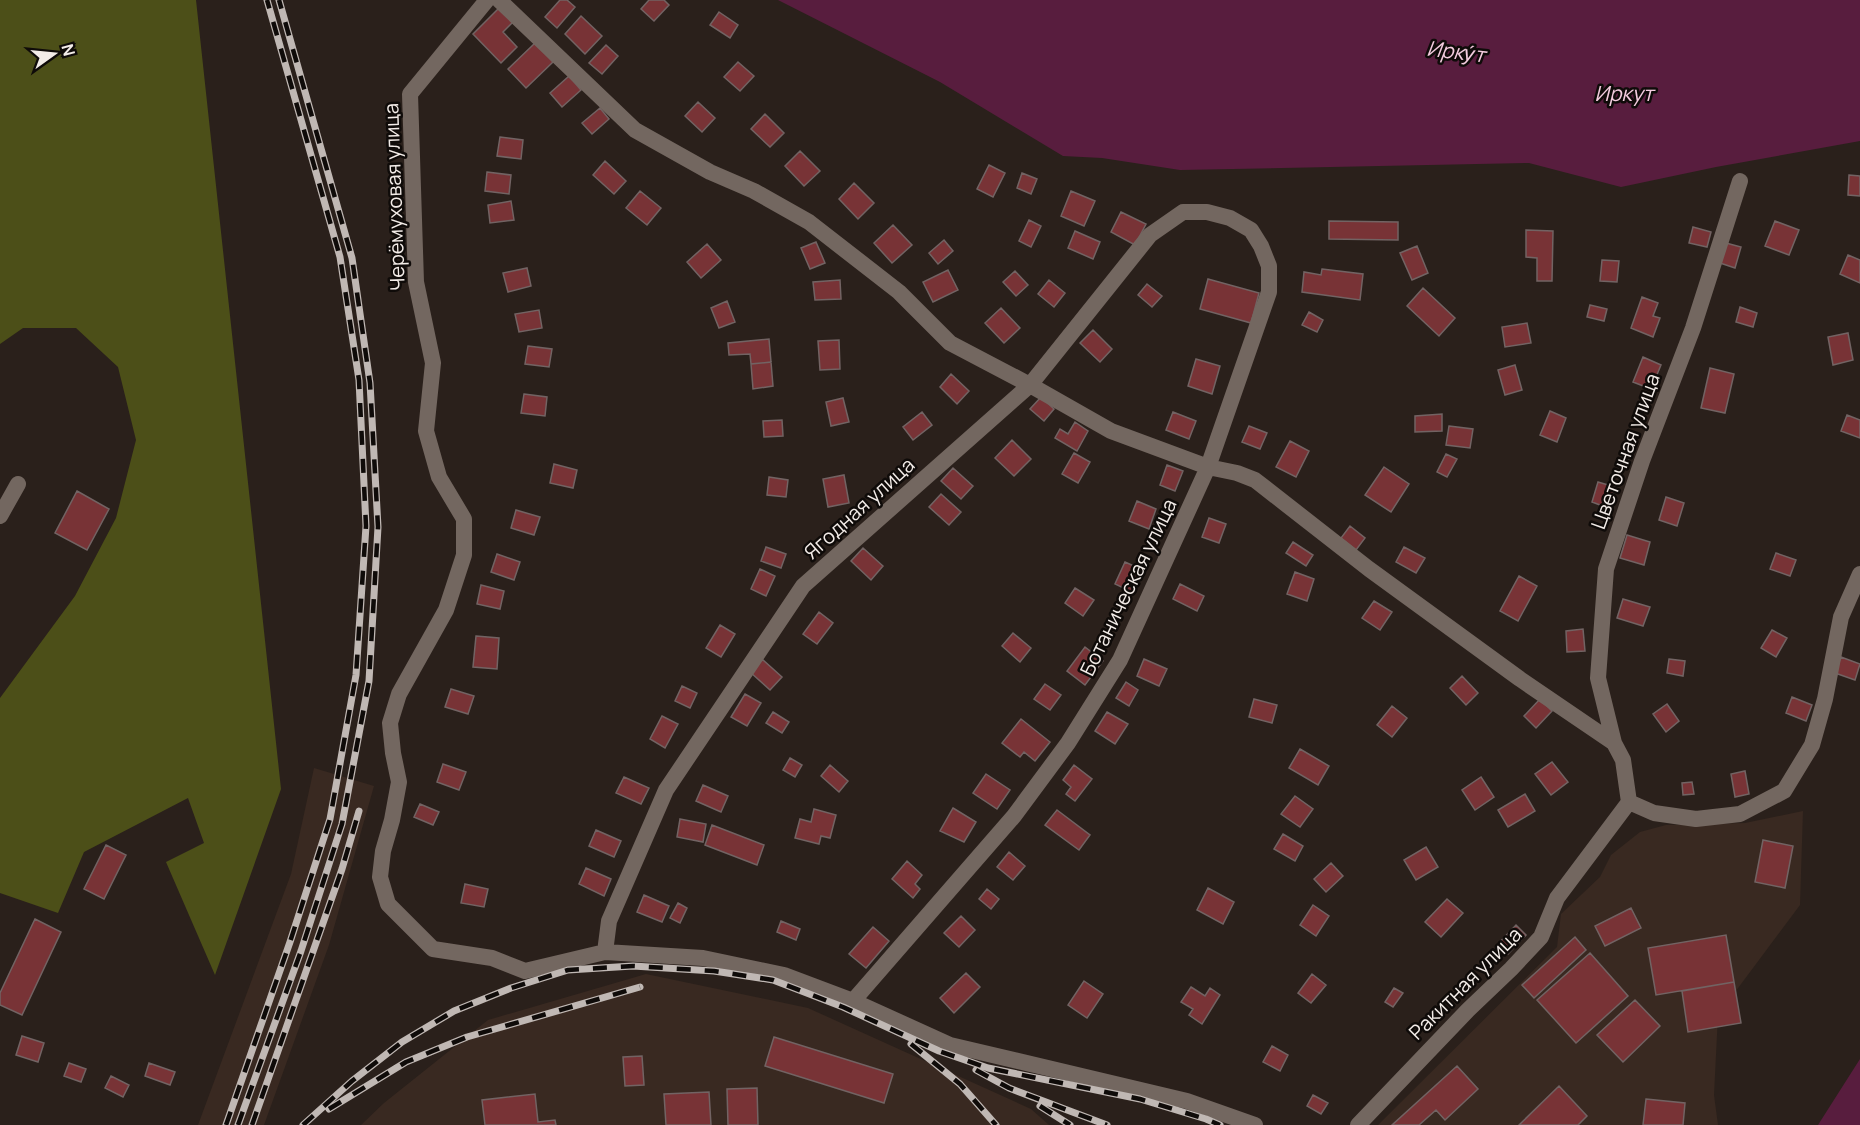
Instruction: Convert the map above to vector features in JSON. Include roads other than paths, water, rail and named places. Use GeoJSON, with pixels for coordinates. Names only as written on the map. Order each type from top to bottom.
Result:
{"type":"FeatureCollection","features":[{"type":"Feature","properties":{"kind":"street","name":"Черёмуховая улица"},"geometry":{"type":"LineString","coordinates":[[487,0],[410,94],[416,282],[433,363],[426,430],[439,477],[464,519],[464,555],[446,610],[399,694],[390,723],[399,782],[383,851],[380,877],[388,904],[433,949],[492,958],[525,971],[605,952],[703,958],[784,975],[853,1001],[950,1045],[1187,1101],[1255,1125]]}},
{"type":"Feature","properties":{"kind":"street"},"geometry":{"type":"LineString","coordinates":[[499,0],[635,130],[710,172],[754,191],[809,222],[899,292],[950,343],[1111,431],[1208,467],[1237,473],[1255,480],[1369,569],[1520,679],[1614,743]]}},
{"type":"Feature","properties":{"kind":"street","name":"Цветочная улица"},"geometry":{"type":"LineString","coordinates":[[1629,802],[1623,760],[1614,743],[1598,678],[1606,569],[1642,461],[1693,328],[1740,181]]}},
{"type":"Feature","properties":{"kind":"street","name":"Ягодная улица"},"geometry":{"type":"LineString","coordinates":[[605,952],[609,921],[666,790],[803,586],[1030,385],[1150,235],[1163,224],[1183,212],[1207,212],[1230,218],[1251,230]]}},
{"type":"Feature","properties":{"kind":"street","name":"Ботаническая улица"},"geometry":{"type":"LineString","coordinates":[[853,1001],[1014,816],[1068,743],[1120,660],[1208,467],[1269,292],[1269,266],[1251,230]]}},
{"type":"Feature","properties":{"kind":"street"},"geometry":{"type":"LineString","coordinates":[[0,516],[18,484]]}},
{"type":"Feature","properties":{"kind":"street"},"geometry":{"type":"LineString","coordinates":[[1629,802],[1654,813],[1696,819],[1740,814],[1784,791],[1812,746],[1825,699],[1841,617],[1860,574]]}},
{"type":"Feature","properties":{"kind":"street","name":"Ракитная улица"},"geometry":{"type":"LineString","coordinates":[[1358,1125],[1541,937],[1557,898],[1629,802]]}},
{"type":"Feature","properties":{"kind":"water","name":"Иркут"},"geometry":{"type":"Polygon","coordinates":[[[778,0],[1860,0],[1860,141],[1621,187],[1529,163],[1180,170],[1102,158],[1063,156],[940,82],[778,0]]]}},
{"type":"Feature","properties":{"kind":"water"},"geometry":{"type":"Polygon","coordinates":[[[1860,1059],[1860,1125],[1818,1125],[1860,1059]]]}},
{"type":"Feature","properties":{"kind":"railway"},"geometry":{"type":"LineString","coordinates":[[226,1125],[330,819],[356,675],[366,526],[359,380],[340,257],[267,0]]}},
{"type":"Feature","properties":{"kind":"railway"},"geometry":{"type":"LineString","coordinates":[[238,1125],[301,951],[342,824],[369,681],[378,527],[370,383],[352,258],[279,0]]}},
{"type":"Feature","properties":{"kind":"railway"},"geometry":{"type":"LineString","coordinates":[[252,1125],[342,869],[359,811]]}},
{"type":"Feature","properties":{"kind":"railway"},"geometry":{"type":"LineString","coordinates":[[303,1125],[352,1081],[402,1042],[454,1011],[511,988],[568,970],[633,966],[714,971],[773,980],[843,1007],[939,1051],[988,1068],[1140,1099],[1220,1125]]}},
{"type":"Feature","properties":{"kind":"railway"},"geometry":{"type":"LineString","coordinates":[[329,1109],[406,1062],[467,1037],[640,987]]}},
{"type":"Feature","properties":{"kind":"railway"},"geometry":{"type":"LineString","coordinates":[[911,1044],[960,1084],[996,1125]]}},
{"type":"Feature","properties":{"kind":"railway"},"geometry":{"type":"LineString","coordinates":[[976,1070],[1009,1088],[1107,1125]]}},
{"type":"Feature","properties":{"kind":"railway"},"geometry":{"type":"LineString","coordinates":[[1040,1106],[1070,1125]]}},
{"type":"Feature","properties":{"kind":"water label","name":"Ирку́т"},"geometry":{"type":"Point","coordinates":[1456,51]}}]}
